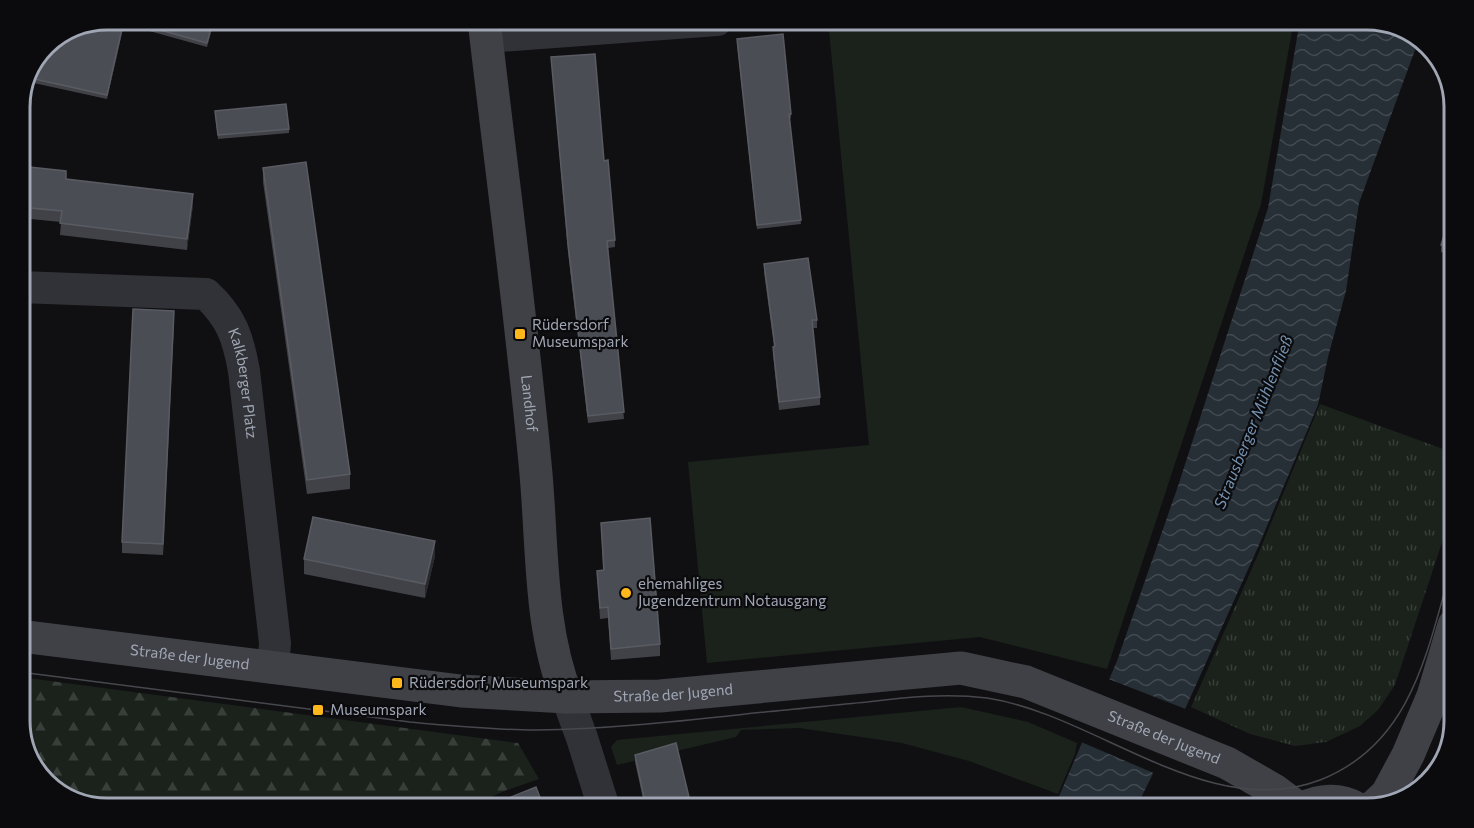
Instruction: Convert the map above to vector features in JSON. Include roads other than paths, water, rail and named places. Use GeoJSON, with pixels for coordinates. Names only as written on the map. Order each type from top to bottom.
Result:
{"type":"FeatureCollection","features":[{"type":"Feature","properties":{"kind":"main road","name":"Landhof"},"geometry":{"type":"LineString","coordinates":[[485,30],[535,464],[548,620],[554,659],[567,697]]}},
{"type":"Feature","properties":{"kind":"main road","name":"Straße der Jugend"},"geometry":{"type":"LineString","coordinates":[[30,637],[461,691],[567,697],[660,696],[961,668],[1026,682],[1045,689],[1227,763],[1285,798]]}},
{"type":"Feature","properties":{"kind":"main road"},"geometry":{"type":"LineString","coordinates":[[1386,795],[1408,755],[1433,696],[1444,659]]}},
{"type":"Feature","properties":{"kind":"street","name":"Kalkberger Platz"},"geometry":{"type":"LineString","coordinates":[[30,287],[206,294],[220,307],[239,340],[244,371],[275,643],[273,668]]}},
{"type":"Feature","properties":{"kind":"street"},"geometry":{"type":"LineString","coordinates":[[567,697],[601,798]]}},
{"type":"Feature","properties":{"kind":"water","name":"Strausberger Mühlenfließ"},"geometry":{"type":"Polygon","coordinates":[[[1298,30],[1377,31],[1397,36],[1416,47],[1359,203],[1346,291],[1318,405],[1259,545],[1186,707],[1141,798],[1058,798],[1117,661],[1178,486],[1268,208],[1298,30]]]}},
{"type":"Feature","properties":{"kind":"tram line"},"geometry":{"type":"LineString","coordinates":[[30,673],[410,722],[520,730],[651,724],[912,697],[987,698],[1028,708],[1194,777],[1236,788],[1278,789],[1320,780],[1352,763],[1377,742],[1397,716],[1413,688],[1425,657],[1444,593]]}},
{"type":"Feature","properties":{"kind":"place","name":"Rüdersdorf Museumspark"},"geometry":{"type":"Point","coordinates":[520,334]}},
{"type":"Feature","properties":{"kind":"place","name":"ehemahliges Jugendzentrum Notausgang"},"geometry":{"type":"Point","coordinates":[626,593]}},
{"type":"Feature","properties":{"kind":"place","name":"Rüdersdorf, Museumspark"},"geometry":{"type":"Point","coordinates":[397,683]}},
{"type":"Feature","properties":{"kind":"place","name":"Museumspark"},"geometry":{"type":"Point","coordinates":[318,710]}}]}
